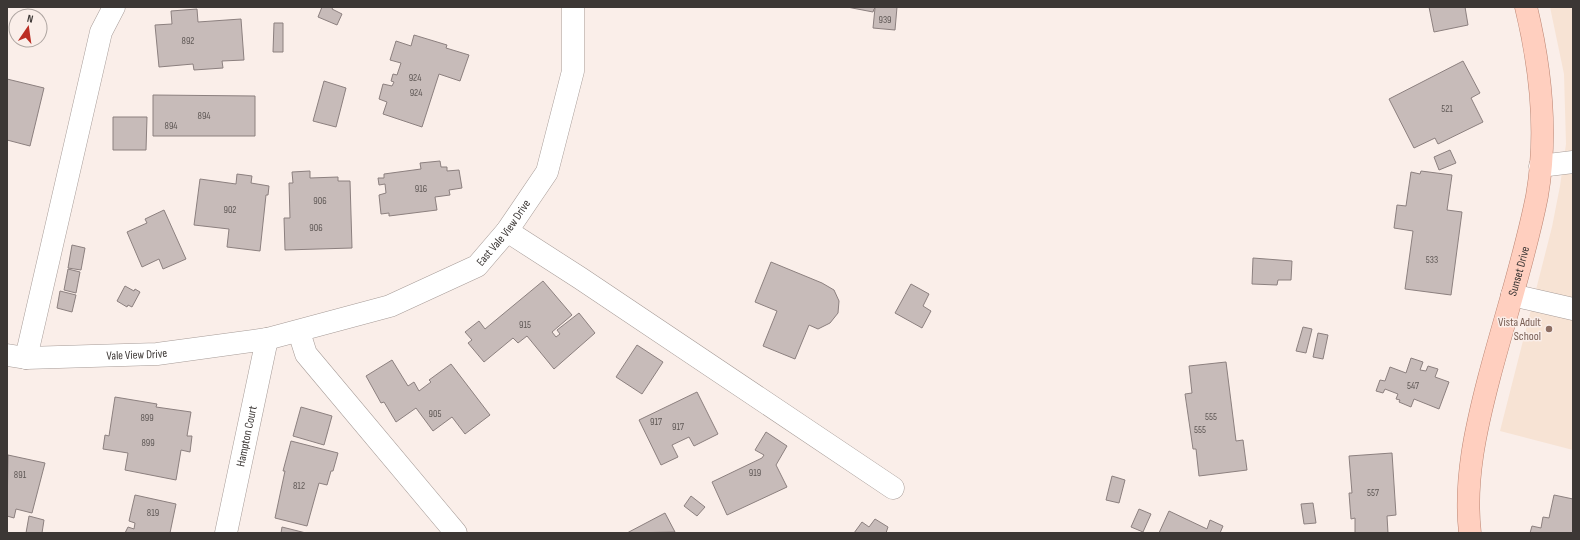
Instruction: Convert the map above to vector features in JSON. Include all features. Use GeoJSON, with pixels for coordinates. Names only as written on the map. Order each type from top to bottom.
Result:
{"type":"FeatureCollection","features":[{"type":"Feature","properties":{"kind":"main road","name":"Sunset Drive"},"geometry":{"type":"LineString","coordinates":[[1470,533],[1469,473],[1477,424],[1525,250],[1537,195],[1540,166],[1542,113],[1540,82],[1534,38],[1526,7]]}},
{"type":"Feature","properties":{"kind":"street"},"geometry":{"type":"LineString","coordinates":[[16,357],[101,32],[114,7]]}},
{"type":"Feature","properties":{"kind":"street","name":"East Vale View Drive"},"geometry":{"type":"LineString","coordinates":[[267,339],[299,332],[390,306],[477,266],[507,231],[546,172],[573,71],[573,7]]}},
{"type":"Feature","properties":{"kind":"street"},"geometry":{"type":"LineString","coordinates":[[1540,166],[1573,162]]}},
{"type":"Feature","properties":{"kind":"street"},"geometry":{"type":"LineString","coordinates":[[507,231],[580,278],[893,488]]}},
{"type":"Feature","properties":{"kind":"street"},"geometry":{"type":"LineString","coordinates":[[1512,295],[1573,309]]}},
{"type":"Feature","properties":{"kind":"street"},"geometry":{"type":"LineString","coordinates":[[299,332],[306,354],[456,533]]}},
{"type":"Feature","properties":{"kind":"street","name":"Vale View Drive"},"geometry":{"type":"LineString","coordinates":[[16,357],[157,354],[267,339]]}},
{"type":"Feature","properties":{"kind":"street","name":"Hampton Court"},"geometry":{"type":"LineString","coordinates":[[226,533],[267,339]]}},
{"type":"Feature","properties":{"kind":"shaded area","name":"Vista Adult School"},"geometry":{"type":"Polygon","coordinates":[[[1550,7],[1573,7],[1573,450],[1500,431],[1552,227],[1566,144],[1564,74],[1550,7]]]}},
{"type":"Feature","properties":{"kind":"building"},"geometry":{"type":"Polygon","coordinates":[[[322,7],[333,7],[332,9],[342,14],[337,25],[318,17],[322,7]]]}},
{"type":"Feature","properties":{"kind":"building"},"geometry":{"type":"Polygon","coordinates":[[[847,7],[897,7],[895,30],[873,28],[875,8],[873,12],[847,7]]]}},
{"type":"Feature","properties":{"kind":"building"},"geometry":{"type":"Polygon","coordinates":[[[1429,7],[1465,7],[1468,25],[1434,32],[1429,7]]]}},
{"type":"Feature","properties":{"kind":"building"},"geometry":{"type":"Polygon","coordinates":[[[197,9],[198,22],[241,19],[244,60],[222,61],[223,68],[194,70],[193,64],[159,67],[155,25],[172,24],[171,11],[197,9]]]}},
{"type":"Feature","properties":{"kind":"building"},"geometry":{"type":"Polygon","coordinates":[[[274,23],[283,23],[283,52],[273,52],[274,23]]]}},
{"type":"Feature","properties":{"kind":"building"},"geometry":{"type":"Polygon","coordinates":[[[414,35],[447,45],[446,48],[469,55],[460,81],[439,74],[422,127],[383,114],[387,102],[379,99],[383,84],[392,86],[394,82],[391,81],[393,74],[397,75],[401,63],[390,60],[396,41],[411,46],[414,35]]]}},
{"type":"Feature","properties":{"kind":"building"},"geometry":{"type":"Polygon","coordinates":[[[1463,61],[1480,93],[1471,98],[1483,122],[1438,144],[1435,138],[1414,148],[1389,99],[1463,61]]]}},
{"type":"Feature","properties":{"kind":"building"},"geometry":{"type":"Polygon","coordinates":[[[7,79],[44,88],[30,146],[7,140],[7,79]]]}},
{"type":"Feature","properties":{"kind":"building"},"geometry":{"type":"Polygon","coordinates":[[[324,81],[346,88],[336,127],[313,121],[324,81]]]}},
{"type":"Feature","properties":{"kind":"building"},"geometry":{"type":"Polygon","coordinates":[[[153,95],[255,96],[255,136],[153,136],[153,95]]]}},
{"type":"Feature","properties":{"kind":"building"},"geometry":{"type":"Polygon","coordinates":[[[113,117],[147,117],[146,150],[113,150],[113,117]]]}},
{"type":"Feature","properties":{"kind":"building"},"geometry":{"type":"Polygon","coordinates":[[[1450,150],[1456,163],[1439,170],[1434,157],[1450,150]]]}},
{"type":"Feature","properties":{"kind":"building"},"geometry":{"type":"Polygon","coordinates":[[[440,161],[441,167],[447,167],[447,171],[459,170],[462,188],[449,190],[450,195],[435,197],[437,210],[389,216],[389,213],[381,214],[379,195],[386,193],[385,184],[379,185],[378,178],[384,178],[384,174],[421,169],[420,163],[440,161]]]}},
{"type":"Feature","properties":{"kind":"building"},"geometry":{"type":"Polygon","coordinates":[[[310,171],[310,178],[338,177],[338,181],[350,181],[352,248],[285,250],[284,218],[290,218],[289,183],[293,183],[292,172],[310,171]]]}},
{"type":"Feature","properties":{"kind":"building"},"geometry":{"type":"Polygon","coordinates":[[[1421,171],[1452,175],[1447,210],[1462,212],[1451,295],[1405,289],[1413,231],[1394,228],[1397,205],[1406,206],[1411,172],[1420,174],[1421,171]]]}},
{"type":"Feature","properties":{"kind":"building"},"geometry":{"type":"Polygon","coordinates":[[[237,174],[252,176],[251,183],[269,186],[268,195],[266,195],[260,251],[227,247],[229,229],[194,225],[200,179],[236,184],[237,174]]]}},
{"type":"Feature","properties":{"kind":"building"},"geometry":{"type":"Polygon","coordinates":[[[164,210],[186,259],[163,269],[159,259],[142,267],[127,232],[147,223],[145,219],[164,210]]]}},
{"type":"Feature","properties":{"kind":"building"},"geometry":{"type":"Polygon","coordinates":[[[72,245],[85,248],[81,270],[68,268],[72,245]]]}},
{"type":"Feature","properties":{"kind":"building"},"geometry":{"type":"Polygon","coordinates":[[[1253,258],[1292,261],[1291,280],[1278,280],[1277,285],[1252,284],[1253,258]]]}},
{"type":"Feature","properties":{"kind":"building"},"geometry":{"type":"Polygon","coordinates":[[[771,262],[822,283],[834,290],[839,301],[838,313],[830,323],[818,329],[809,325],[795,359],[763,346],[777,311],[755,302],[771,262]]]}},
{"type":"Feature","properties":{"kind":"building"},"geometry":{"type":"Polygon","coordinates":[[[68,269],[80,272],[76,293],[64,290],[68,269]]]}},
{"type":"Feature","properties":{"kind":"building"},"geometry":{"type":"Polygon","coordinates":[[[543,281],[572,315],[552,332],[556,337],[560,334],[557,330],[579,313],[595,333],[554,369],[527,336],[518,343],[513,338],[484,362],[468,343],[472,340],[465,332],[479,321],[485,329],[543,281]]]}},
{"type":"Feature","properties":{"kind":"building"},"geometry":{"type":"Polygon","coordinates":[[[911,284],[929,294],[923,306],[931,311],[922,328],[895,313],[911,284]]]}},
{"type":"Feature","properties":{"kind":"building"},"geometry":{"type":"Polygon","coordinates":[[[125,286],[134,291],[135,289],[140,292],[132,307],[128,305],[127,307],[117,301],[125,286]]]}},
{"type":"Feature","properties":{"kind":"building"},"geometry":{"type":"Polygon","coordinates":[[[60,291],[76,295],[72,312],[57,308],[60,291]]]}},
{"type":"Feature","properties":{"kind":"building"},"geometry":{"type":"Polygon","coordinates":[[[1303,327],[1312,329],[1306,353],[1296,351],[1303,327]]]}},
{"type":"Feature","properties":{"kind":"building"},"geometry":{"type":"Polygon","coordinates":[[[1318,333],[1328,335],[1323,359],[1313,357],[1318,333]]]}},
{"type":"Feature","properties":{"kind":"building"},"geometry":{"type":"Polygon","coordinates":[[[637,345],[663,362],[642,394],[616,377],[637,345]]]}},
{"type":"Feature","properties":{"kind":"building"},"geometry":{"type":"Polygon","coordinates":[[[1411,358],[1423,362],[1420,370],[1426,371],[1428,366],[1438,369],[1435,377],[1449,382],[1439,409],[1414,399],[1411,407],[1399,402],[1400,400],[1396,399],[1398,394],[1385,389],[1383,393],[1376,391],[1380,380],[1385,381],[1390,367],[1406,373],[1411,358]]]}},
{"type":"Feature","properties":{"kind":"building"},"geometry":{"type":"Polygon","coordinates":[[[392,360],[408,386],[414,382],[419,391],[431,382],[429,380],[451,364],[490,415],[465,434],[452,417],[433,431],[416,408],[396,422],[384,402],[381,403],[366,376],[392,360]]]}},
{"type":"Feature","properties":{"kind":"building"},"geometry":{"type":"Polygon","coordinates":[[[1226,362],[1236,441],[1243,440],[1247,470],[1199,476],[1196,449],[1193,449],[1185,394],[1192,393],[1189,366],[1226,362]]]}},
{"type":"Feature","properties":{"kind":"building"},"geometry":{"type":"Polygon","coordinates":[[[697,392],[718,434],[694,446],[689,437],[672,445],[678,457],[661,465],[639,420],[697,392]]]}},
{"type":"Feature","properties":{"kind":"building"},"geometry":{"type":"Polygon","coordinates":[[[115,397],[157,404],[156,407],[191,412],[187,436],[192,436],[190,452],[181,450],[176,480],[125,470],[128,453],[103,449],[105,435],[109,436],[115,397]]]}},
{"type":"Feature","properties":{"kind":"building"},"geometry":{"type":"Polygon","coordinates":[[[301,407],[332,416],[324,445],[293,436],[301,407]]]}},
{"type":"Feature","properties":{"kind":"building"},"geometry":{"type":"Polygon","coordinates":[[[766,432],[787,446],[776,465],[787,487],[727,515],[712,482],[762,458],[764,455],[755,450],[766,432]]]}},
{"type":"Feature","properties":{"kind":"building"},"geometry":{"type":"Polygon","coordinates":[[[291,441],[338,453],[327,485],[319,483],[307,526],[275,518],[285,471],[283,471],[291,441]]]}},
{"type":"Feature","properties":{"kind":"building"},"geometry":{"type":"Polygon","coordinates":[[[1392,453],[1396,515],[1387,516],[1388,533],[1355,533],[1355,518],[1351,519],[1349,493],[1352,493],[1349,456],[1392,453]]]}},
{"type":"Feature","properties":{"kind":"building"},"geometry":{"type":"Polygon","coordinates":[[[8,455],[45,463],[32,513],[16,509],[14,518],[7,516],[8,455]]]}},
{"type":"Feature","properties":{"kind":"building"},"geometry":{"type":"Polygon","coordinates":[[[1112,476],[1125,480],[1119,503],[1106,500],[1112,476]]]}},
{"type":"Feature","properties":{"kind":"building"},"geometry":{"type":"Polygon","coordinates":[[[135,495],[176,504],[170,533],[125,533],[128,527],[134,529],[135,523],[129,521],[135,495]]]}},
{"type":"Feature","properties":{"kind":"building"},"geometry":{"type":"Polygon","coordinates":[[[1554,495],[1573,499],[1573,533],[1530,533],[1532,526],[1541,528],[1543,517],[1549,518],[1554,495]]]}},
{"type":"Feature","properties":{"kind":"building"},"geometry":{"type":"Polygon","coordinates":[[[691,496],[705,507],[697,516],[684,506],[691,496]]]}},
{"type":"Feature","properties":{"kind":"building"},"geometry":{"type":"Polygon","coordinates":[[[1313,503],[1316,523],[1304,524],[1301,504],[1313,503]]]}},
{"type":"Feature","properties":{"kind":"building"},"geometry":{"type":"Polygon","coordinates":[[[1139,509],[1151,514],[1143,532],[1131,527],[1139,509]]]}},
{"type":"Feature","properties":{"kind":"building"},"geometry":{"type":"Polygon","coordinates":[[[1169,511],[1207,529],[1210,520],[1223,526],[1220,533],[1159,533],[1169,511]]]}},
{"type":"Feature","properties":{"kind":"building"},"geometry":{"type":"Polygon","coordinates":[[[665,513],[675,532],[627,533],[665,513]]]}},
{"type":"Feature","properties":{"kind":"building"},"geometry":{"type":"Polygon","coordinates":[[[29,516],[44,520],[42,533],[26,533],[29,516]]]}},
{"type":"Feature","properties":{"kind":"building"},"geometry":{"type":"Polygon","coordinates":[[[875,519],[888,527],[886,533],[854,533],[862,522],[869,527],[875,519]]]}},
{"type":"Feature","properties":{"kind":"building"},"geometry":{"type":"Polygon","coordinates":[[[282,527],[306,533],[281,533],[282,527]]]}},
{"type":"Feature","properties":{"kind":"place","name":"Vista Adult School"},"geometry":{"type":"Point","coordinates":[1549,329]}}]}
